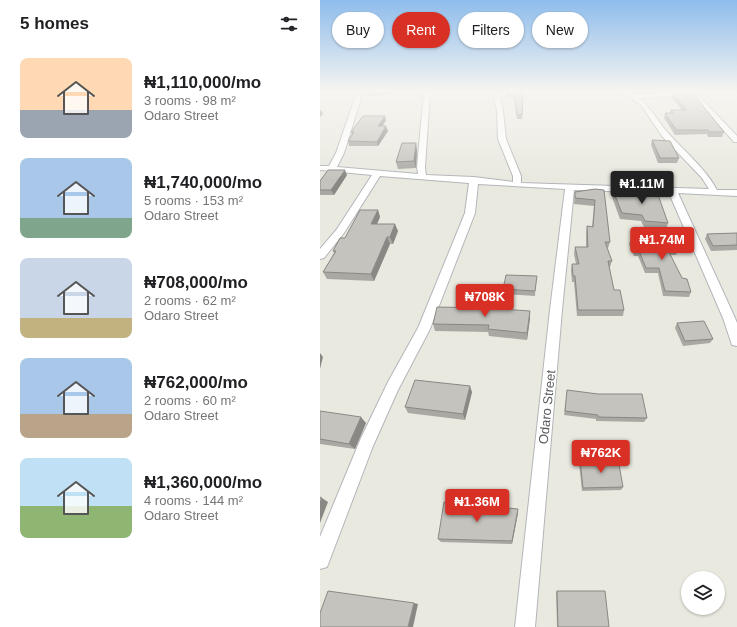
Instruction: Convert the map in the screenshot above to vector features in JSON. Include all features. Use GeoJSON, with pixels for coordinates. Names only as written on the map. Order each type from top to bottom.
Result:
{"type":"FeatureCollection","features":[{"type":"Feature","properties":{"kind":"street"},"geometry":{"type":"LineString","coordinates":[[332,169],[340,153],[350,121]]}},
{"type":"Feature","properties":{"kind":"street"},"geometry":{"type":"LineString","coordinates":[[422,176],[421,167],[425,121]]}},
{"type":"Feature","properties":{"kind":"street"},"geometry":{"type":"LineString","coordinates":[[501,121],[502,139],[517,176],[517,185]]}},
{"type":"Feature","properties":{"kind":"street"},"geometry":{"type":"LineString","coordinates":[[656,121],[665,134],[706,177],[715,193]]}},
{"type":"Feature","properties":{"kind":"street"},"geometry":{"type":"LineString","coordinates":[[720,121],[737,140]]}},
{"type":"Feature","properties":{"kind":"street"},"geometry":{"type":"LineString","coordinates":[[320,168],[474,180],[517,185],[737,193]]}},
{"type":"Feature","properties":{"kind":"street"},"geometry":{"type":"LineString","coordinates":[[320,256],[341,231],[378,172]]}},
{"type":"Feature","properties":{"kind":"street"},"geometry":{"type":"LineString","coordinates":[[320,560],[366,443],[430,315],[470,213],[474,180]]}},
{"type":"Feature","properties":{"kind":"street","name":"Odaro Street"},"geometry":{"type":"LineString","coordinates":[[525,627],[556,310],[570,187]]}},
{"type":"Feature","properties":{"kind":"street"},"geometry":{"type":"LineString","coordinates":[[672,191],[729,318],[737,341]]}},
{"type":"Feature","properties":{"kind":"building"},"geometry":{"type":"Polygon","coordinates":[[[359,121],[381,121],[378,126],[386,126],[377,142],[348,141],[354,132],[351,132],[359,121]]]}},
{"type":"Feature","properties":{"kind":"building"},"geometry":{"type":"Polygon","coordinates":[[[670,121],[715,121],[724,132],[710,132],[708,130],[676,130],[670,121]]]}},
{"type":"Feature","properties":{"kind":"building"},"geometry":{"type":"Polygon","coordinates":[[[652,140],[670,141],[679,158],[660,158],[652,140]]]}},
{"type":"Feature","properties":{"kind":"building"},"geometry":{"type":"Polygon","coordinates":[[[402,143],[416,143],[414,161],[396,162],[402,143]]]}},
{"type":"Feature","properties":{"kind":"building"},"geometry":{"type":"Polygon","coordinates":[[[328,170],[345,170],[331,190],[320,190],[320,181],[328,170]]]}},
{"type":"Feature","properties":{"kind":"building"},"geometry":{"type":"Polygon","coordinates":[[[595,189],[604,190],[610,242],[605,242],[612,261],[608,261],[614,290],[620,290],[624,310],[578,310],[575,276],[573,276],[572,264],[579,264],[575,247],[588,247],[587,226],[593,227],[595,200],[575,198],[575,192],[595,189]]]}},
{"type":"Feature","properties":{"kind":"building"},"geometry":{"type":"Polygon","coordinates":[[[613,191],[657,192],[668,223],[645,221],[642,215],[622,213],[613,191]]]}},
{"type":"Feature","properties":{"kind":"building"},"geometry":{"type":"Polygon","coordinates":[[[360,210],[378,210],[371,224],[395,224],[390,237],[387,237],[371,274],[323,272],[336,251],[333,251],[340,238],[345,238],[360,210]]]}},
{"type":"Feature","properties":{"kind":"building"},"geometry":{"type":"Polygon","coordinates":[[[737,233],[737,245],[713,246],[707,234],[737,233]]]}},
{"type":"Feature","properties":{"kind":"building"},"geometry":{"type":"Polygon","coordinates":[[[672,237],[678,250],[668,250],[682,278],[687,279],[691,292],[665,291],[659,268],[646,268],[639,251],[636,251],[631,239],[672,237]]]}},
{"type":"Feature","properties":{"kind":"building"},"geometry":{"type":"Polygon","coordinates":[[[506,275],[537,276],[535,291],[503,289],[506,275]]]}},
{"type":"Feature","properties":{"kind":"building"},"geometry":{"type":"Polygon","coordinates":[[[437,307],[530,311],[527,333],[488,329],[489,325],[433,324],[437,307]]]}},
{"type":"Feature","properties":{"kind":"building"},"geometry":{"type":"Polygon","coordinates":[[[704,321],[713,339],[685,341],[677,323],[704,321]]]}},
{"type":"Feature","properties":{"kind":"building"},"geometry":{"type":"Polygon","coordinates":[[[415,380],[470,386],[463,414],[405,407],[415,380]]]}},
{"type":"Feature","properties":{"kind":"building"},"geometry":{"type":"Polygon","coordinates":[[[567,390],[598,394],[642,394],[647,418],[598,417],[598,415],[565,411],[567,390]]]}},
{"type":"Feature","properties":{"kind":"building"},"geometry":{"type":"Polygon","coordinates":[[[320,411],[361,417],[349,444],[320,439],[320,411]]]}},
{"type":"Feature","properties":{"kind":"building"},"geometry":{"type":"Polygon","coordinates":[[[618,459],[623,487],[583,488],[580,460],[618,459]]]}},
{"type":"Feature","properties":{"kind":"building"},"geometry":{"type":"Polygon","coordinates":[[[444,502],[518,509],[512,541],[438,539],[444,502]]]}},
{"type":"Feature","properties":{"kind":"building"},"geometry":{"type":"Polygon","coordinates":[[[328,591],[414,603],[408,627],[320,627],[320,613],[328,591]]]}},
{"type":"Feature","properties":{"kind":"building"},"geometry":{"type":"Polygon","coordinates":[[[557,591],[605,591],[609,627],[558,627],[557,591]]]}}]}
